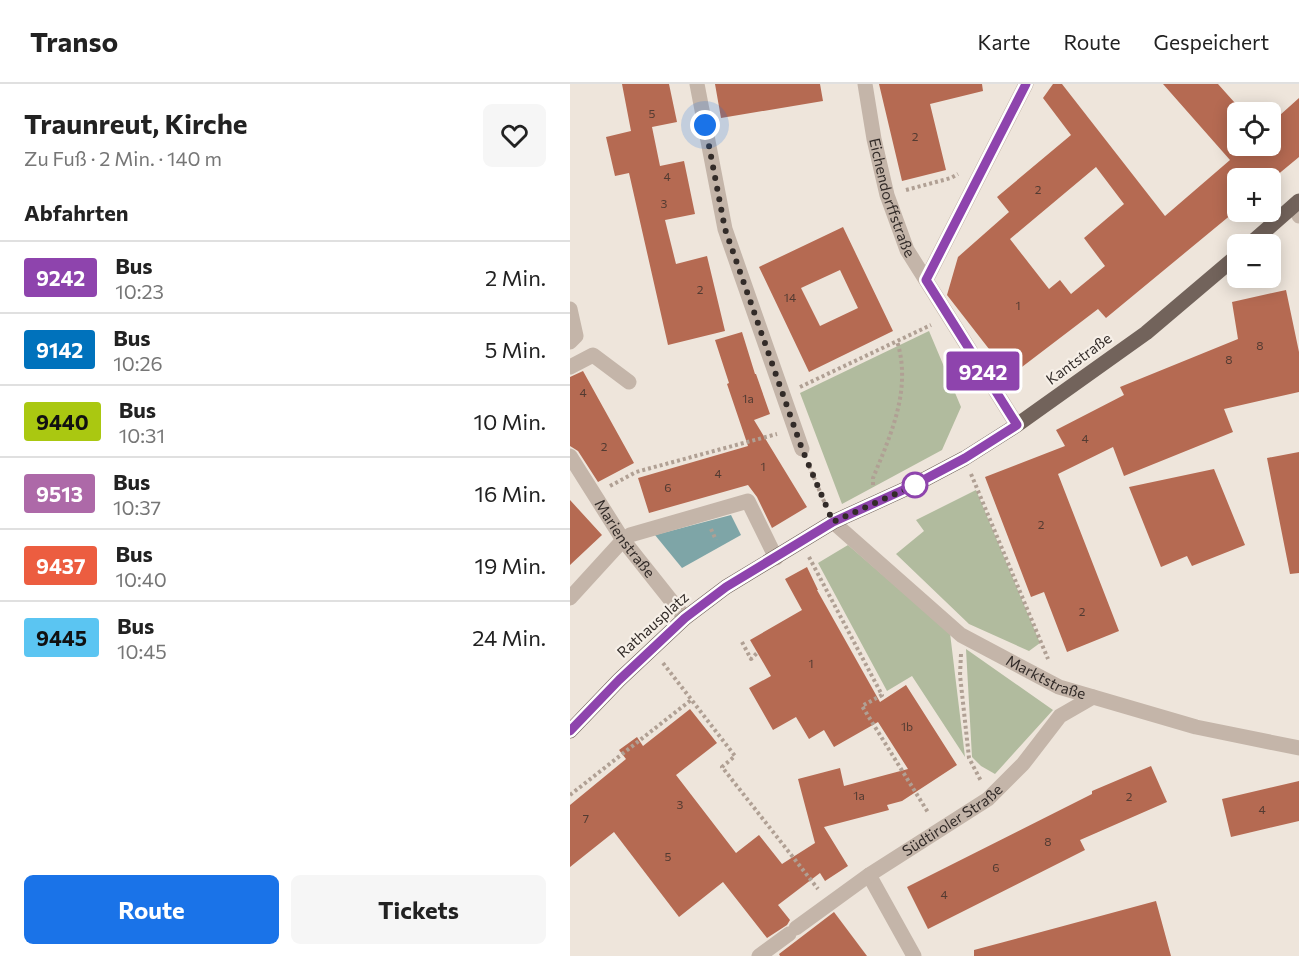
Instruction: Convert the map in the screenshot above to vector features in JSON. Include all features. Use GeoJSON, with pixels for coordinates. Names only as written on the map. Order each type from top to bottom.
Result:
{"type":"FeatureCollection","features":[{"type":"Feature","properties":{"kind":"main road"},"geometry":{"type":"LineString","coordinates":[[1263,234],[1298,207]]}},
{"type":"Feature","properties":{"kind":"main road","name":"Kantstraße"},"geometry":{"type":"LineString","coordinates":[[833,522],[914,485],[965,458],[1017,425],[1146,333],[1227,264]]}},
{"type":"Feature","properties":{"kind":"main road","name":"Rathausplatz"},"geometry":{"type":"LineString","coordinates":[[570,731],[685,618],[726,587],[833,522]]}},
{"type":"Feature","properties":{"kind":"street"},"geometry":{"type":"LineString","coordinates":[[697,84],[725,229],[802,449]]}},
{"type":"Feature","properties":{"kind":"street","name":"Eichendorffstraße"},"geometry":{"type":"LineString","coordinates":[[866,84],[874,139],[887,195],[907,250],[1017,425]]}},
{"type":"Feature","properties":{"kind":"street"},"geometry":{"type":"LineString","coordinates":[[926,280],[1026,84]]}},
{"type":"Feature","properties":{"kind":"street"},"geometry":{"type":"LineString","coordinates":[[570,309],[576,336],[570,342]]}},
{"type":"Feature","properties":{"kind":"street"},"geometry":{"type":"LineString","coordinates":[[570,367],[593,355],[629,382]]}},
{"type":"Feature","properties":{"kind":"street","name":"Marienstraße"},"geometry":{"type":"LineString","coordinates":[[570,456],[623,540],[685,618]]}},
{"type":"Feature","properties":{"kind":"street"},"geometry":{"type":"LineString","coordinates":[[570,597],[630,535],[748,501],[776,558]]}},
{"type":"Feature","properties":{"kind":"street","name":"Marktstraße"},"geometry":{"type":"LineString","coordinates":[[833,522],[961,635],[1059,687],[1196,727],[1299,748]]}},
{"type":"Feature","properties":{"kind":"street","name":"Südtiroler Straße"},"geometry":{"type":"LineString","coordinates":[[759,956],[869,875],[987,798],[1023,764],[1059,716],[1093,697]]}},
{"type":"Feature","properties":{"kind":"street"},"geometry":{"type":"LineString","coordinates":[[869,875],[914,956]]}},
{"type":"Feature","properties":{"kind":"path"},"geometry":{"type":"LineString","coordinates":[[887,195],[951,178],[988,158]]}},
{"type":"Feature","properties":{"kind":"path"},"geometry":{"type":"LineString","coordinates":[[783,396],[949,317]]}},
{"type":"Feature","properties":{"kind":"path"},"geometry":{"type":"LineString","coordinates":[[874,503],[873,478],[897,414],[903,385],[903,365],[897,341]]}},
{"type":"Feature","properties":{"kind":"path"},"geometry":{"type":"LineString","coordinates":[[593,494],[636,472],[795,429]]}},
{"type":"Feature","properties":{"kind":"path"},"geometry":{"type":"LineString","coordinates":[[802,449],[833,522]]}},
{"type":"Feature","properties":{"kind":"path"},"geometry":{"type":"LineString","coordinates":[[965,458],[1059,687]]}},
{"type":"Feature","properties":{"kind":"path"},"geometry":{"type":"LineString","coordinates":[[801,543],[882,695],[862,706],[939,831]]}},
{"type":"Feature","properties":{"kind":"path"},"geometry":{"type":"LineString","coordinates":[[961,635],[960,675],[969,758],[981,780],[987,798]]}},
{"type":"Feature","properties":{"kind":"path"},"geometry":{"type":"LineString","coordinates":[[742,642],[751,659],[758,652]]}},
{"type":"Feature","properties":{"kind":"path"},"geometry":{"type":"LineString","coordinates":[[652,649],[735,756],[722,767],[830,904]]}},
{"type":"Feature","properties":{"kind":"path"},"geometry":{"type":"LineString","coordinates":[[570,795],[691,700]]}},
{"type":"Feature","properties":{"kind":"green space"},"geometry":{"type":"Polygon","coordinates":[[[929,331],[961,407],[942,450],[842,504],[800,393],[929,331]]]}},
{"type":"Feature","properties":{"kind":"green space"},"geometry":{"type":"Polygon","coordinates":[[[976,490],[1040,643],[1029,651],[969,624],[896,554],[924,531],[916,520],[976,490]]]}},
{"type":"Feature","properties":{"kind":"green space"},"geometry":{"type":"Polygon","coordinates":[[[848,545],[950,633],[965,757],[912,676],[887,691],[818,563],[848,545]]]}},
{"type":"Feature","properties":{"kind":"green space"},"geometry":{"type":"Polygon","coordinates":[[[966,649],[1053,710],[995,774],[981,766],[972,757],[966,649]]]}},
{"type":"Feature","properties":{"kind":"water"},"geometry":{"type":"Polygon","coordinates":[[[731,515],[741,535],[682,568],[655,535],[731,515]]]}},
{"type":"Feature","properties":{"kind":"building"},"geometry":{"type":"Polygon","coordinates":[[[622,84],[669,84],[677,122],[652,127],[660,166],[684,161],[695,214],[665,220],[676,264],[707,256],[725,331],[668,345],[629,173],[615,176],[606,137],[631,131],[622,84]]]}},
{"type":"Feature","properties":{"kind":"building"},"geometry":{"type":"Polygon","coordinates":[[[715,84],[820,84],[823,101],[721,118],[715,84]]]}},
{"type":"Feature","properties":{"kind":"building"},"geometry":{"type":"Polygon","coordinates":[[[879,84],[982,84],[983,91],[930,104],[946,170],[902,181],[879,84]]]}},
{"type":"Feature","properties":{"kind":"building"},"geometry":{"type":"Polygon","coordinates":[[[1053,84],[1062,84],[1165,216],[1230,160],[1163,84],[1218,84],[1234,102],[1227,102],[1227,156],[1281,156],[1281,114],[1299,98],[1299,157],[1281,172],[1281,168],[1227,168],[1227,218],[1106,318],[1098,309],[1010,376],[947,295],[958,257],[1009,212],[997,197],[1071,135],[1043,98],[1053,84]],[[1096,167],[1010,239],[1049,289],[1060,280],[1071,294],[1105,266],[1084,238],[1124,204],[1096,167]]]}},
{"type":"Feature","properties":{"kind":"building"},"geometry":{"type":"Polygon","coordinates":[[[843,227],[893,331],[809,372],[759,267],[843,227]],[[840,270],[801,288],[820,326],[858,308],[840,270]]]}},
{"type":"Feature","properties":{"kind":"building"},"geometry":{"type":"Polygon","coordinates":[[[1286,290],[1299,352],[1299,392],[1224,409],[1233,432],[1124,476],[1113,447],[1058,474],[1119,631],[1067,652],[1044,592],[1031,597],[985,477],[1065,446],[1056,430],[1124,395],[1120,387],[1238,339],[1232,302],[1286,290]]]}},
{"type":"Feature","properties":{"kind":"building"},"geometry":{"type":"Polygon","coordinates":[[[742,332],[770,414],[754,420],[807,507],[772,528],[757,497],[748,485],[649,513],[638,478],[748,446],[715,340],[742,332]]]}},
{"type":"Feature","properties":{"kind":"building"},"geometry":{"type":"Polygon","coordinates":[[[583,371],[634,463],[598,482],[578,451],[570,446],[570,377],[583,371]]]}},
{"type":"Feature","properties":{"kind":"building"},"geometry":{"type":"Polygon","coordinates":[[[1299,452],[1299,573],[1290,574],[1267,458],[1299,452]]]}},
{"type":"Feature","properties":{"kind":"building"},"geometry":{"type":"Polygon","coordinates":[[[1214,469],[1245,545],[1192,566],[1187,556],[1161,567],[1129,487],[1214,469]]]}},
{"type":"Feature","properties":{"kind":"building"},"geometry":{"type":"Polygon","coordinates":[[[570,500],[602,535],[570,565],[570,500]]]}},
{"type":"Feature","properties":{"kind":"building"},"geometry":{"type":"Polygon","coordinates":[[[807,567],[817,590],[880,702],[906,685],[957,765],[902,801],[887,805],[889,810],[824,827],[848,866],[825,881],[820,873],[778,905],[790,920],[787,925],[767,938],[723,882],[679,917],[614,832],[570,867],[570,805],[626,759],[619,750],[637,737],[643,746],[690,709],[717,743],[676,775],[736,853],[759,835],[782,864],[815,843],[798,779],[840,768],[844,786],[908,769],[878,722],[834,747],[824,730],[809,739],[796,717],[773,730],[749,688],[771,676],[750,640],[802,610],[785,579],[807,567]]]}},
{"type":"Feature","properties":{"kind":"building"},"geometry":{"type":"Polygon","coordinates":[[[1151,766],[1167,802],[1080,840],[1085,850],[928,929],[907,887],[1092,794],[1092,791],[1151,766]]]}},
{"type":"Feature","properties":{"kind":"building"},"geometry":{"type":"Polygon","coordinates":[[[1299,781],[1299,821],[1231,837],[1222,799],[1299,781]]]}},
{"type":"Feature","properties":{"kind":"building"},"geometry":{"type":"Polygon","coordinates":[[[1156,901],[1171,956],[974,956],[974,950],[1156,901]]]}},
{"type":"Feature","properties":{"kind":"building"},"geometry":{"type":"Polygon","coordinates":[[[834,912],[867,956],[780,956],[779,954],[834,912]]]}},
{"type":"Feature","properties":{"kind":"bus line","name":"9242"},"geometry":{"type":"LineString","coordinates":[[570,731],[619,680],[685,618],[726,587],[833,522],[914,485],[965,458],[1017,425],[926,280],[1026,84]]}},
{"type":"Feature","properties":{"kind":"route"},"geometry":{"type":"LineString","coordinates":[[705,125],[725,229],[802,449],[833,522],[915,485]]}}]}
